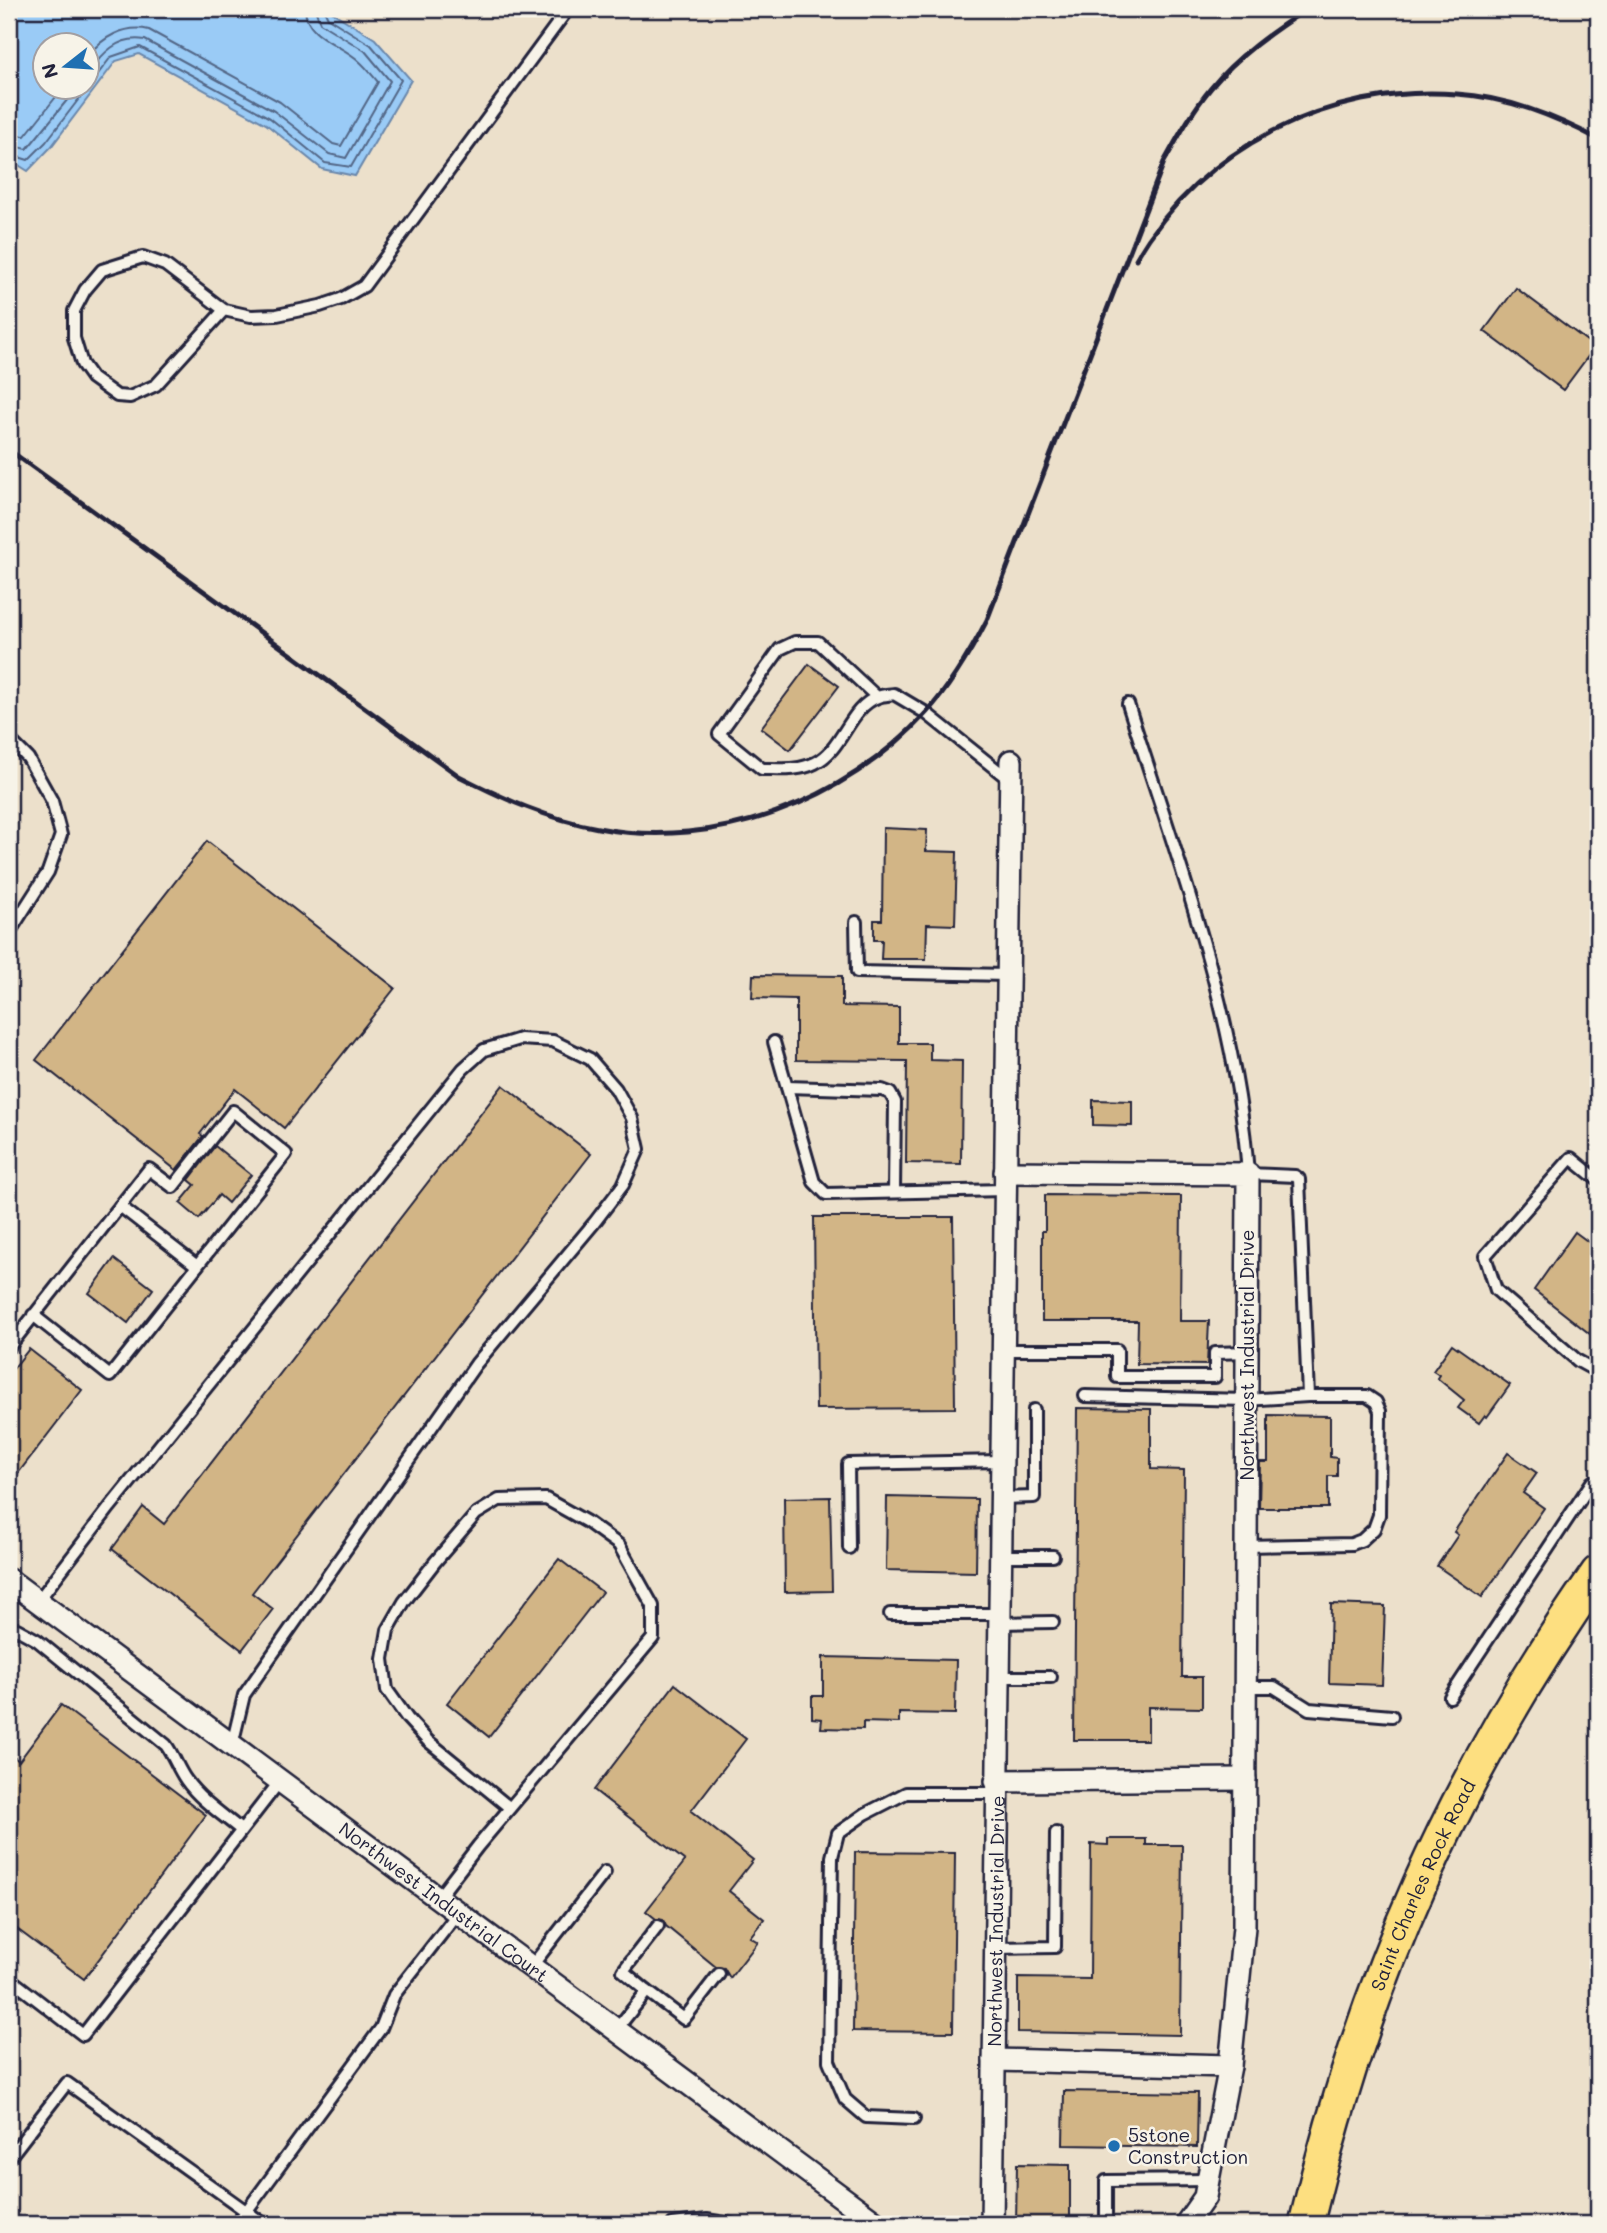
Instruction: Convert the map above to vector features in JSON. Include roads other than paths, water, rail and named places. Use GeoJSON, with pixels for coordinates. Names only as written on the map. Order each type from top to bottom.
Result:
{"type":"FeatureCollection","features":[{"type":"Feature","properties":{"kind":"main road","name":"Saint Charles Rock Road"},"geometry":{"type":"LineString","coordinates":[[1306,2224],[1330,2129],[1373,1995],[1420,1880],[1490,1741],[1527,1678],[1598,1573]]}},
{"type":"Feature","properties":{"kind":"street","name":"Northwest Industrial Drive"},"geometry":{"type":"LineString","coordinates":[[992,2224],[1011,771]]}},
{"type":"Feature","properties":{"kind":"street","name":"Northwest Industrial Drive"},"geometry":{"type":"LineString","coordinates":[[1186,2224],[1205,2197],[1209,2180],[1230,2066],[1244,1927],[1248,1174]]}},
{"type":"Feature","properties":{"kind":"street"},"geometry":{"type":"LineString","coordinates":[[1005,1181],[1248,1174]]}},
{"type":"Feature","properties":{"kind":"street","name":"Northwest Industrial Court"},"geometry":{"type":"LineString","coordinates":[[9,1580],[878,2224]]}},
{"type":"Feature","properties":{"kind":"street","name":"Northwest Industrial Drive"},"geometry":{"type":"LineString","coordinates":[[996,1787],[1245,1779]]}},
{"type":"Feature","properties":{"kind":"street","name":"Northwest Industrial Drive"},"geometry":{"type":"LineString","coordinates":[[994,2060],[1230,2066]]}},
{"type":"Feature","properties":{"kind":"lane"},"geometry":{"type":"LineString","coordinates":[[224,310],[156,385],[130,397],[117,396],[92,378],[82,364],[74,338],[74,311],[85,290],[102,270],[143,257],[164,265],[224,310],[251,316],[277,315],[320,306],[341,299],[364,286],[568,9]]}},
{"type":"Feature","properties":{"kind":"lane"},"geometry":{"type":"LineString","coordinates":[[877,697],[818,642],[795,642],[780,649],[719,734],[762,769],[801,768],[817,763],[832,750],[861,710],[877,697],[894,694],[1011,771]]}},
{"type":"Feature","properties":{"kind":"lane"},"geometry":{"type":"LineString","coordinates":[[1128,704],[1215,984],[1245,1130],[1248,1174],[1295,1176],[1299,1179],[1308,1396]]}},
{"type":"Feature","properties":{"kind":"lane"},"geometry":{"type":"LineString","coordinates":[[9,739],[28,758],[52,801],[61,835],[48,872],[9,933]]}},
{"type":"Feature","properties":{"kind":"lane"},"geometry":{"type":"LineString","coordinates":[[9,906],[20,915]]}},
{"type":"Feature","properties":{"kind":"lane"},"geometry":{"type":"LineString","coordinates":[[856,922],[857,972],[1008,975]]}},
{"type":"Feature","properties":{"kind":"lane"},"geometry":{"type":"LineString","coordinates":[[38,1601],[110,1507],[463,1069],[484,1050],[520,1039],[553,1041],[590,1059],[616,1088],[632,1118],[639,1149],[623,1185],[476,1364],[244,1695],[232,1745]]}},
{"type":"Feature","properties":{"kind":"lane"},"geometry":{"type":"LineString","coordinates":[[774,1042],[814,1182],[826,1194],[894,1192],[1005,1181]]}},
{"type":"Feature","properties":{"kind":"lane"},"geometry":{"type":"LineString","coordinates":[[787,1087],[882,1090],[890,1093],[895,1102],[894,1192]]}},
{"type":"Feature","properties":{"kind":"lane"},"geometry":{"type":"LineString","coordinates":[[9,1347],[33,1315],[149,1169],[173,1187],[233,1111],[285,1154],[110,1376],[33,1315]]}},
{"type":"Feature","properties":{"kind":"lane"},"geometry":{"type":"LineString","coordinates":[[1598,1180],[1571,1158],[1485,1256],[1496,1290],[1578,1361],[1598,1372]]}},
{"type":"Feature","properties":{"kind":"lane"},"geometry":{"type":"LineString","coordinates":[[120,1206],[197,1266]]}},
{"type":"Feature","properties":{"kind":"lane"},"geometry":{"type":"LineString","coordinates":[[1002,1350],[1117,1350],[1117,1377],[1215,1377],[1215,1353],[1247,1352]]}},
{"type":"Feature","properties":{"kind":"lane"},"geometry":{"type":"LineString","coordinates":[[1085,1396],[1247,1400],[1308,1396],[1373,1398],[1379,1406],[1377,1523],[1366,1537],[1352,1544],[1246,1546]]}},
{"type":"Feature","properties":{"kind":"lane"},"geometry":{"type":"LineString","coordinates":[[1000,1498],[1034,1497],[1034,1410]]}},
{"type":"Feature","properties":{"kind":"lane"},"geometry":{"type":"LineString","coordinates":[[849,1548],[848,1464],[1001,1461]]}},
{"type":"Feature","properties":{"kind":"lane"},"geometry":{"type":"LineString","coordinates":[[1450,1697],[1592,1482],[1598,1486]]}},
{"type":"Feature","properties":{"kind":"lane"},"geometry":{"type":"LineString","coordinates":[[438,1898],[653,1638],[653,1606],[620,1545],[587,1522],[546,1499],[499,1500],[476,1514],[404,1602],[388,1630],[383,1659],[387,1690],[407,1718],[428,1741],[510,1808]]}},
{"type":"Feature","properties":{"kind":"lane"},"geometry":{"type":"LineString","coordinates":[[1000,1556],[1053,1556]]}},
{"type":"Feature","properties":{"kind":"lane"},"geometry":{"type":"LineString","coordinates":[[890,1614],[1053,1622]]}},
{"type":"Feature","properties":{"kind":"lane"},"geometry":{"type":"LineString","coordinates":[[9,1632],[17,1629],[37,1640],[166,1745],[196,1792],[241,1830]]}},
{"type":"Feature","properties":{"kind":"lane"},"geometry":{"type":"LineString","coordinates":[[998,1677],[1051,1677]]}},
{"type":"Feature","properties":{"kind":"lane"},"geometry":{"type":"LineString","coordinates":[[1245,1687],[1274,1687],[1309,1709],[1392,1716]]}},
{"type":"Feature","properties":{"kind":"lane"},"geometry":{"type":"LineString","coordinates":[[9,1978],[83,2035],[280,1780]]}},
{"type":"Feature","properties":{"kind":"lane"},"geometry":{"type":"LineString","coordinates":[[914,2119],[866,2117],[845,2099],[829,2061],[832,1857],[838,1833],[865,1814],[906,1793],[996,1787]]}},
{"type":"Feature","properties":{"kind":"lane"},"geometry":{"type":"LineString","coordinates":[[995,1948],[1055,1947],[1056,1833]]}},
{"type":"Feature","properties":{"kind":"lane"},"geometry":{"type":"LineString","coordinates":[[531,1967],[605,1872]]}},
{"type":"Feature","properties":{"kind":"lane"},"geometry":{"type":"LineString","coordinates":[[237,2224],[381,2028],[394,1995],[458,1913]]}},
{"type":"Feature","properties":{"kind":"lane"},"geometry":{"type":"LineString","coordinates":[[658,1926],[623,1971],[647,1991],[684,2019],[719,1974]]}},
{"type":"Feature","properties":{"kind":"lane"},"geometry":{"type":"LineString","coordinates":[[616,2030],[647,1991]]}},
{"type":"Feature","properties":{"kind":"lane"},"geometry":{"type":"LineString","coordinates":[[9,2158],[68,2082],[264,2224]]}},
{"type":"Feature","properties":{"kind":"lane"},"geometry":{"type":"LineString","coordinates":[[1106,2224],[1106,2181],[1209,2180]]}},
{"type":"Feature","properties":{"kind":"lane"},"geometry":{"type":"LineString","coordinates":[[673,2224],[707,2220],[731,2224]]}},
{"type":"Feature","properties":{"kind":"water"},"geometry":{"type":"Polygon","coordinates":[[[9,9],[327,9],[375,39],[411,80],[355,176],[322,169],[266,124],[139,54],[116,61],[102,80],[102,32],[32,32],[32,102],[85,102],[51,147],[28,171],[9,159],[9,9]]]}},
{"type":"Feature","properties":{"kind":"railway"},"geometry":{"type":"LineString","coordinates":[[9,450],[459,776],[493,793],[562,819],[598,828],[643,833],[688,832],[733,825],[776,812],[818,794],[858,771],[894,744],[926,713],[952,680],[987,620],[1164,162],[1191,115],[1221,76],[1256,45],[1307,9]]}},
{"type":"Feature","properties":{"kind":"railway"},"geometry":{"type":"LineString","coordinates":[[1136,259],[1163,220],[1196,185],[1232,155],[1273,131],[1316,113],[1362,100],[1409,94],[1476,96],[1530,109],[1598,139]]}},
{"type":"Feature","properties":{"kind":"place","name":"5stone Construction"},"geometry":{"type":"Point","coordinates":[1114,2146]}}]}
